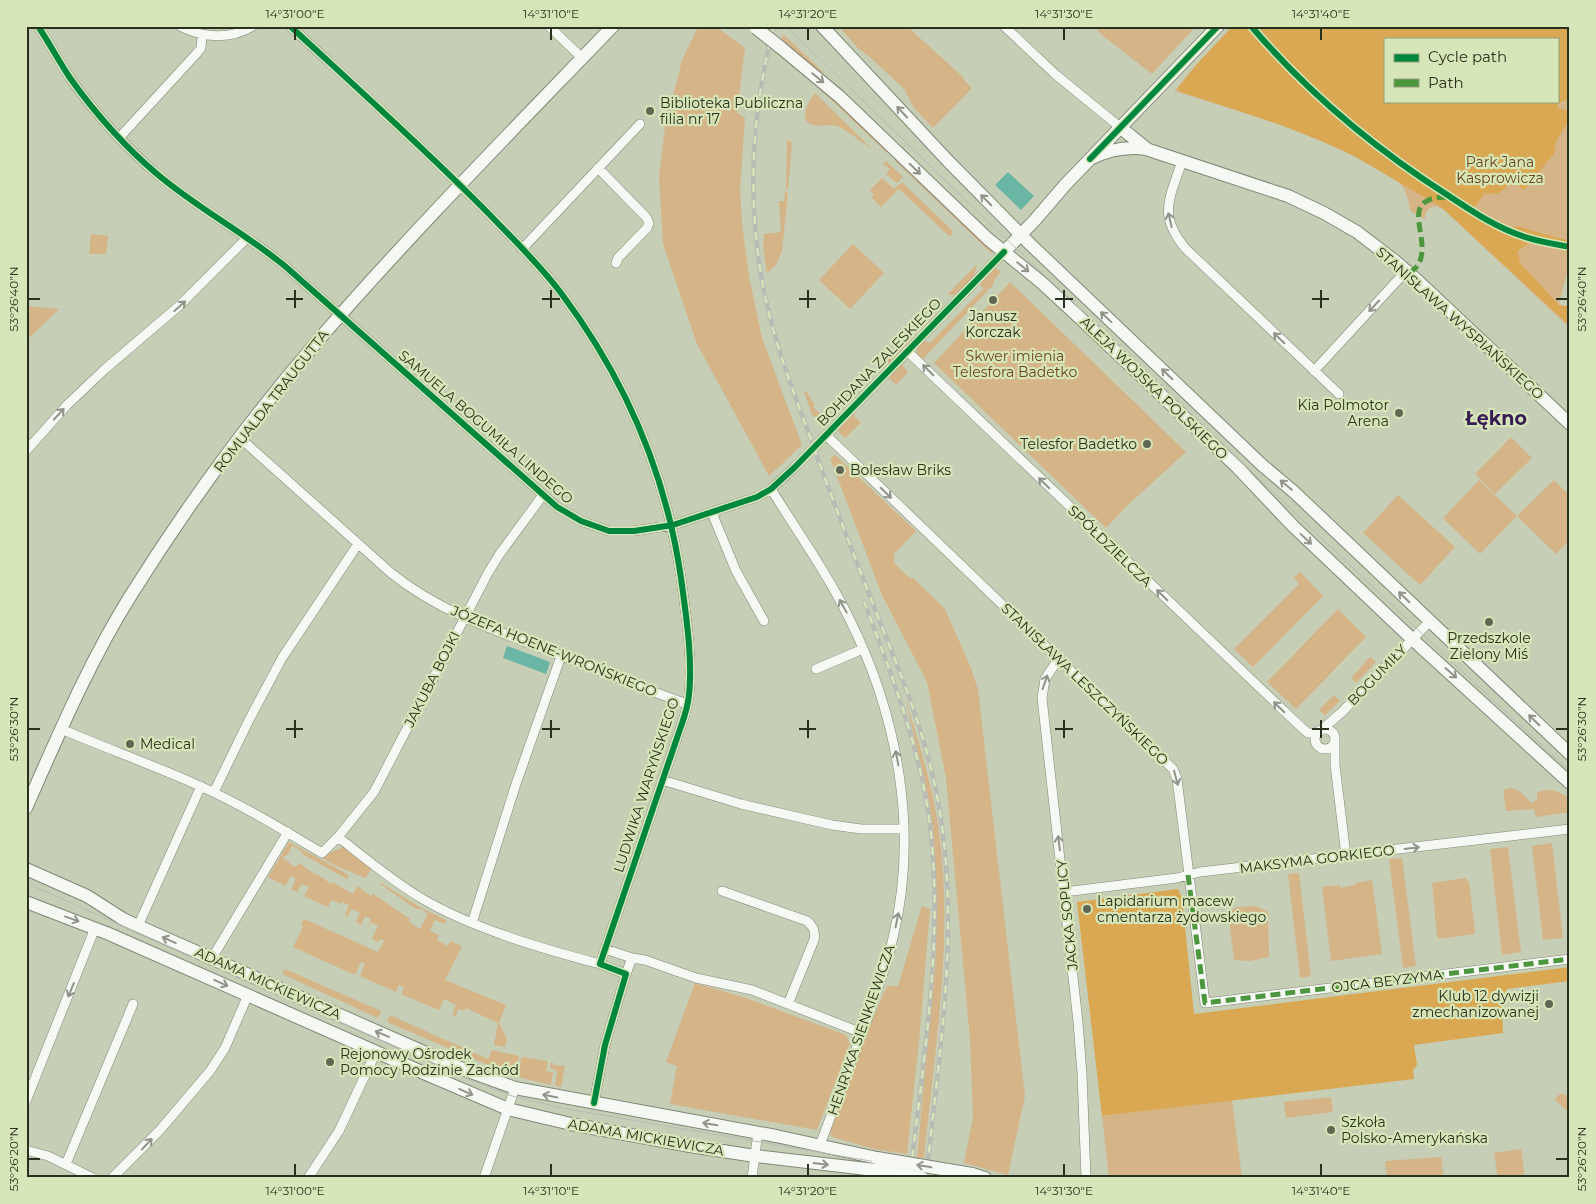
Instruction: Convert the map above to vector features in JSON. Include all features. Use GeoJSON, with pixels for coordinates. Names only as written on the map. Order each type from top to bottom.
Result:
{"type":"FeatureCollection","features":[{"type":"Feature","properties":{"kind":"street","name":"SAMUELA BOGUMIŁA LINDEGO"},"geometry":{"type":"LineString","coordinates":[[38,26],[86,100],[119,138],[156,173],[183,195],[286,267],[557,507],[572,517],[603,530],[626,532],[672,525],[751,500],[771,489]]}},
{"type":"Feature","properties":{"kind":"street"},"geometry":{"type":"LineString","coordinates":[[180,26],[202,35],[218,36],[233,34],[254,26]]}},
{"type":"Feature","properties":{"kind":"street","name":"LUDWIKA WARYŃSKIEGO"},"geometry":{"type":"LineString","coordinates":[[290,26],[460,185],[548,277],[566,300],[596,346],[620,388],[640,429],[663,491],[672,525],[683,594],[687,631],[688,704],[600,964]]}},
{"type":"Feature","properties":{"kind":"street"},"geometry":{"type":"LineString","coordinates":[[549,26],[582,58]]}},
{"type":"Feature","properties":{"kind":"street","name":"ROMUALDA TRAUGUTTA"},"geometry":{"type":"LineString","coordinates":[[26,808],[61,729],[96,658],[130,596],[196,498],[240,438],[301,361],[340,316],[460,185],[613,26]]}},
{"type":"Feature","properties":{"kind":"street","name":"ALEJA WOJSKA POLSKIEGO"},"geometry":{"type":"LineString","coordinates":[[822,26],[949,162],[1021,235],[1262,465],[1294,492],[1570,754]]}},
{"type":"Feature","properties":{"kind":"street"},"geometry":{"type":"LineString","coordinates":[[1004,26],[1055,74],[1121,128]]}},
{"type":"Feature","properties":{"kind":"street","name":"BOHDANA ZALESKIEGO"},"geometry":{"type":"LineString","coordinates":[[771,489],[1021,235],[1218,26]]}},
{"type":"Feature","properties":{"kind":"street","name":"ALEJA WOJSKA POLSKIEGO"},"geometry":{"type":"LineString","coordinates":[[755,27],[840,97],[981,232],[1042,282],[1238,468],[1293,526],[1412,639],[1513,729],[1570,783]]}},
{"type":"Feature","properties":{"kind":"street"},"geometry":{"type":"LineString","coordinates":[[119,138],[197,53],[201,48],[202,35]]}},
{"type":"Feature","properties":{"kind":"street"},"geometry":{"type":"LineString","coordinates":[[522,249],[640,124]]}},
{"type":"Feature","properties":{"kind":"street","name":"STANISŁAWA WYSPIAŃSKIEGO"},"geometry":{"type":"LineString","coordinates":[[1121,128],[1138,143],[1152,151]]}},
{"type":"Feature","properties":{"kind":"street","name":"STANISŁAWA WYSPIAŃSKIEGO"},"geometry":{"type":"LineString","coordinates":[[1090,160],[1107,151],[1119,148],[1136,148],[1152,151],[1277,192],[1314,208],[1357,232],[1406,270],[1570,424]]}},
{"type":"Feature","properties":{"kind":"street"},"geometry":{"type":"LineString","coordinates":[[1182,161],[1168,206],[1169,220],[1176,236],[1186,249],[1339,394]]}},
{"type":"Feature","properties":{"kind":"street"},"geometry":{"type":"LineString","coordinates":[[598,168],[646,216],[649,223],[647,228],[618,258],[616,263]]}},
{"type":"Feature","properties":{"kind":"street"},"geometry":{"type":"LineString","coordinates":[[26,450],[67,405],[105,369],[185,301],[247,238]]}},
{"type":"Feature","properties":{"kind":"street"},"geometry":{"type":"LineString","coordinates":[[1314,371],[1406,270]]}},
{"type":"Feature","properties":{"kind":"street","name":"SPÓŁDZIELCZA"},"geometry":{"type":"LineString","coordinates":[[907,351],[1304,731],[1312,734],[1319,732]]}},
{"type":"Feature","properties":{"kind":"street","name":"STANISŁAWA LESZCZYŃSKIEGO"},"geometry":{"type":"LineString","coordinates":[[826,435],[1173,769],[1177,779],[1205,1003]]}},
{"type":"Feature","properties":{"kind":"street","name":"JÓZEFA HOENE-WROŃSKIEGO"},"geometry":{"type":"LineString","coordinates":[[240,438],[407,586],[464,617],[688,704]]}},
{"type":"Feature","properties":{"kind":"street","name":"HENRYKA SIENKIEWICZA"},"geometry":{"type":"LineString","coordinates":[[771,489],[840,601],[863,649],[878,688],[896,752],[900,780],[903,869],[898,915],[887,963],[820,1145]]}},
{"type":"Feature","properties":{"kind":"street","name":"JAKUBA BOJKI"},"geometry":{"type":"LineString","coordinates":[[288,832],[322,853],[338,837],[374,792],[464,617],[499,555],[544,495]]}},
{"type":"Feature","properties":{"kind":"street"},"geometry":{"type":"LineString","coordinates":[[712,513],[736,571],[764,621]]}},
{"type":"Feature","properties":{"kind":"street"},"geometry":{"type":"LineString","coordinates":[[214,792],[282,658],[358,544]]}},
{"type":"Feature","properties":{"kind":"street"},"geometry":{"type":"LineString","coordinates":[[1412,639],[1430,621]]}},
{"type":"Feature","properties":{"kind":"street","name":"BOGUMIŁY"},"geometry":{"type":"LineString","coordinates":[[1319,732],[1342,712],[1412,639]]}},
{"type":"Feature","properties":{"kind":"street"},"geometry":{"type":"LineString","coordinates":[[816,669],[863,649]]}},
{"type":"Feature","properties":{"kind":"street"},"geometry":{"type":"LineString","coordinates":[[472,923],[516,784],[561,656]]}},
{"type":"Feature","properties":{"kind":"street","name":"JACKA SOPLICY"},"geometry":{"type":"LineString","coordinates":[[1059,658],[1045,679],[1042,698],[1080,1048],[1086,1178]]}},
{"type":"Feature","properties":{"kind":"street","name":"BOGUMIŁY"},"geometry":{"type":"LineString","coordinates":[[1342,712],[1333,726],[1335,765],[1346,856]]}},
{"type":"Feature","properties":{"kind":"street"},"geometry":{"type":"LineString","coordinates":[[61,729],[201,786],[288,832],[212,958]]}},
{"type":"Feature","properties":{"kind":"street"},"geometry":{"type":"LineString","coordinates":[[1319,747],[1325,749],[1334,744],[1334,737],[1326,730],[1319,732],[1315,740],[1319,747],[1331,757],[1335,765]]}},
{"type":"Feature","properties":{"kind":"street"},"geometry":{"type":"LineString","coordinates":[[662,780],[741,804],[832,825],[861,829],[903,829]]}},
{"type":"Feature","properties":{"kind":"street"},"geometry":{"type":"LineString","coordinates":[[138,926],[201,786]]}},
{"type":"Feature","properties":{"kind":"street","name":"MAKSYMA GORKIEGO"},"geometry":{"type":"LineString","coordinates":[[1064,892],[1172,879],[1200,872],[1570,829]]}},
{"type":"Feature","properties":{"kind":"street"},"geometry":{"type":"LineString","coordinates":[[338,837],[394,881],[472,923],[626,974]]}},
{"type":"Feature","properties":{"kind":"street","name":"ADAMA MICKIEWICZA"},"geometry":{"type":"LineString","coordinates":[[26,869],[82,894],[138,926],[452,1064],[515,1088],[820,1145],[922,1178]]}},
{"type":"Feature","properties":{"kind":"street"},"geometry":{"type":"LineString","coordinates":[[722,891],[807,921],[814,928],[815,936],[788,1004]]}},
{"type":"Feature","properties":{"kind":"street","name":"ADAMA MICKIEWICZA"},"geometry":{"type":"LineString","coordinates":[[26,902],[96,928],[508,1109],[574,1125],[755,1156],[876,1164],[972,1174],[985,1178]]}},
{"type":"Feature","properties":{"kind":"street"},"geometry":{"type":"LineString","coordinates":[[26,1101],[96,928]]}},
{"type":"Feature","properties":{"kind":"street"},"geometry":{"type":"LineString","coordinates":[[605,949],[632,958],[645,960],[696,978],[752,990],[862,1033]]}},
{"type":"Feature","properties":{"kind":"street"},"geometry":{"type":"LineString","coordinates":[[594,1103],[605,1045],[632,958]]}},
{"type":"Feature","properties":{"kind":"street","name":"OJCA BEYZYMA"},"geometry":{"type":"LineString","coordinates":[[1205,1003],[1570,959]]}},
{"type":"Feature","properties":{"kind":"street"},"geometry":{"type":"LineString","coordinates":[[112,1178],[160,1130],[210,1071],[225,1048],[248,995]]}},
{"type":"Feature","properties":{"kind":"street"},"geometry":{"type":"LineString","coordinates":[[66,1164],[133,1004]]}},
{"type":"Feature","properties":{"kind":"street"},"geometry":{"type":"LineString","coordinates":[[308,1178],[339,1131],[376,1052]]}},
{"type":"Feature","properties":{"kind":"street"},"geometry":{"type":"LineString","coordinates":[[484,1178],[515,1088]]}},
{"type":"Feature","properties":{"kind":"street"},"geometry":{"type":"LineString","coordinates":[[752,1178],[758,1132]]}},
{"type":"Feature","properties":{"kind":"street"},"geometry":{"type":"LineString","coordinates":[[26,1150],[66,1164],[92,1178]]}},
{"type":"Feature","properties":{"kind":"green space"},"geometry":{"type":"Polygon","coordinates":[[[694,26],[715,26],[745,48],[737,113],[745,118],[740,189],[742,223],[749,276],[762,338],[802,445],[769,476],[697,344],[663,244],[659,176],[666,119],[682,60],[697,29],[694,26]]]}},
{"type":"Feature","properties":{"kind":"green space"},"geometry":{"type":"Polygon","coordinates":[[[846,26],[904,26],[908,30],[909,28],[964,78],[972,88],[933,128],[914,108],[904,89],[858,48],[842,30],[846,26]]]}},
{"type":"Feature","properties":{"kind":"green space"},"geometry":{"type":"Polygon","coordinates":[[[1093,26],[1196,26],[1152,74],[1093,26]]]}},
{"type":"Feature","properties":{"kind":"green space","name":"Park Jana Kasprowicza"},"geometry":{"type":"Polygon","coordinates":[[[1232,26],[1570,26],[1570,260],[1559,305],[1570,307],[1570,328],[1443,209],[1436,206],[1428,209],[1425,219],[1410,211],[1404,189],[1387,174],[1347,153],[1300,132],[1252,115],[1174,92],[1232,26]]]}},
{"type":"Feature","properties":{"kind":"green space","name":"Park Jana Kasprowicza"},"geometry":{"type":"Polygon","coordinates":[[[1233,26],[1570,26],[1570,98],[1558,103],[1557,108],[1570,111],[1567,122],[1556,142],[1555,152],[1524,190],[1513,182],[1497,194],[1485,193],[1469,214],[1508,231],[1516,226],[1570,241],[1570,253],[1549,246],[1529,243],[1518,251],[1520,263],[1559,305],[1570,307],[1570,326],[1441,207],[1354,156],[1324,142],[1177,89],[1198,63],[1233,26]]]}},
{"type":"Feature","properties":{"kind":"green space"},"geometry":{"type":"Polygon","coordinates":[[[783,34],[823,72],[821,74],[781,41],[783,34]]]}},
{"type":"Feature","properties":{"kind":"green space"},"geometry":{"type":"Polygon","coordinates":[[[822,91],[828,93],[888,150],[887,153],[822,91]]]}},
{"type":"Feature","properties":{"kind":"green space"},"geometry":{"type":"Polygon","coordinates":[[[815,93],[873,150],[837,126],[816,126],[808,123],[805,115],[806,110],[815,93]]]}},
{"type":"Feature","properties":{"kind":"green space"},"geometry":{"type":"Polygon","coordinates":[[[787,140],[791,141],[792,144],[788,189],[786,189],[787,140]]]}},
{"type":"Feature","properties":{"kind":"green space"},"geometry":{"type":"Polygon","coordinates":[[[893,159],[900,161],[991,249],[992,254],[893,159]]]}},
{"type":"Feature","properties":{"kind":"green space"},"geometry":{"type":"Polygon","coordinates":[[[886,161],[903,177],[897,183],[886,174],[890,169],[883,164],[886,161]]]}},
{"type":"Feature","properties":{"kind":"green space"},"geometry":{"type":"Polygon","coordinates":[[[882,178],[894,189],[902,182],[953,231],[950,237],[899,189],[881,207],[871,197],[874,194],[870,190],[882,178]]]}},
{"type":"Feature","properties":{"kind":"green space"},"geometry":{"type":"Polygon","coordinates":[[[785,192],[788,193],[782,251],[776,265],[767,273],[763,248],[764,234],[781,232],[779,201],[784,201],[785,192]]]}},
{"type":"Feature","properties":{"kind":"green space"},"geometry":{"type":"Polygon","coordinates":[[[91,234],[108,236],[106,254],[89,254],[91,234]]]}},
{"type":"Feature","properties":{"kind":"green space"},"geometry":{"type":"Polygon","coordinates":[[[853,244],[884,273],[850,309],[819,280],[853,244]]]}},
{"type":"Feature","properties":{"kind":"green space"},"geometry":{"type":"Polygon","coordinates":[[[977,264],[974,276],[955,295],[947,295],[977,264]]]}},
{"type":"Feature","properties":{"kind":"green space"},"geometry":{"type":"Polygon","coordinates":[[[995,267],[1001,272],[994,280],[993,285],[923,359],[917,353],[917,348],[924,340],[930,343],[984,288],[980,285],[981,282],[995,267]]]}},
{"type":"Feature","properties":{"kind":"green space","name":"Skwer imienia Telesfora Badetko"},"geometry":{"type":"Polygon","coordinates":[[[1010,282],[1186,452],[1129,504],[1106,528],[934,363],[1010,282]]]}},
{"type":"Feature","properties":{"kind":"green space"},"geometry":{"type":"Polygon","coordinates":[[[26,306],[59,309],[26,341],[26,306]]]}},
{"type":"Feature","properties":{"kind":"green space"},"geometry":{"type":"Polygon","coordinates":[[[912,333],[911,340],[883,369],[879,367],[912,333]]]}},
{"type":"Feature","properties":{"kind":"green space"},"geometry":{"type":"Polygon","coordinates":[[[901,363],[908,372],[896,385],[888,377],[901,363]]]}},
{"type":"Feature","properties":{"kind":"green space"},"geometry":{"type":"Polygon","coordinates":[[[806,391],[815,405],[813,407],[824,417],[832,416],[821,426],[815,416],[813,417],[804,392],[806,391]]]}},
{"type":"Feature","properties":{"kind":"green space"},"geometry":{"type":"Polygon","coordinates":[[[854,413],[854,416],[861,423],[845,438],[838,429],[854,413]]]}},
{"type":"Feature","properties":{"kind":"green space"},"geometry":{"type":"Polygon","coordinates":[[[1511,437],[1532,458],[1495,494],[1475,474],[1511,437]]]}},
{"type":"Feature","properties":{"kind":"green space"},"geometry":{"type":"Polygon","coordinates":[[[835,455],[916,531],[894,554],[894,563],[911,579],[913,578],[945,609],[971,668],[978,690],[1025,1096],[1008,1175],[964,1163],[973,1117],[970,1039],[946,778],[927,682],[882,595],[830,458],[835,455]]]}},
{"type":"Feature","properties":{"kind":"green space"},"geometry":{"type":"Polygon","coordinates":[[[1479,480],[1517,516],[1480,554],[1443,518],[1479,480]]]}},
{"type":"Feature","properties":{"kind":"green space"},"geometry":{"type":"Polygon","coordinates":[[[1554,480],[1570,496],[1570,540],[1556,554],[1517,516],[1554,480]]]}},
{"type":"Feature","properties":{"kind":"green space"},"geometry":{"type":"Polygon","coordinates":[[[1398,495],[1455,547],[1420,585],[1363,533],[1398,495]]]}},
{"type":"Feature","properties":{"kind":"green space"},"geometry":{"type":"Polygon","coordinates":[[[1300,572],[1323,596],[1253,667],[1234,649],[1299,584],[1294,577],[1300,572]]]}},
{"type":"Feature","properties":{"kind":"green space"},"geometry":{"type":"Polygon","coordinates":[[[1338,609],[1366,637],[1296,709],[1267,682],[1338,609]]]}},
{"type":"Feature","properties":{"kind":"green space"},"geometry":{"type":"Polygon","coordinates":[[[1370,657],[1376,662],[1356,683],[1351,678],[1370,657]]]}},
{"type":"Feature","properties":{"kind":"green space"},"geometry":{"type":"Polygon","coordinates":[[[1334,695],[1340,701],[1325,715],[1319,710],[1334,695]]]}},
{"type":"Feature","properties":{"kind":"green space"},"geometry":{"type":"Polygon","coordinates":[[[905,697],[927,772],[935,809],[939,829],[944,887],[943,964],[937,1042],[924,1158],[917,1158],[936,949],[937,909],[934,841],[930,806],[905,697]]]}},
{"type":"Feature","properties":{"kind":"green space"},"geometry":{"type":"Polygon","coordinates":[[[1509,788],[1519,791],[1531,803],[1537,800],[1537,793],[1541,791],[1550,790],[1558,792],[1570,799],[1570,812],[1536,817],[1534,809],[1506,811],[1503,790],[1509,788]]]}},
{"type":"Feature","properties":{"kind":"green space"},"geometry":{"type":"Polygon","coordinates":[[[289,842],[349,875],[347,879],[304,855],[299,849],[292,846],[287,856],[285,855],[283,858],[295,867],[299,863],[331,884],[332,882],[353,894],[357,886],[371,896],[373,894],[410,919],[409,922],[420,929],[428,914],[422,909],[416,909],[381,883],[418,906],[446,920],[445,924],[435,920],[430,931],[439,935],[437,940],[448,946],[451,941],[462,946],[445,980],[506,1005],[499,1023],[507,1039],[505,1047],[494,1045],[498,1023],[466,1008],[464,1011],[458,1009],[456,1016],[452,1015],[456,1005],[444,999],[439,1010],[401,994],[404,987],[399,985],[396,992],[360,976],[365,963],[361,962],[355,975],[293,947],[303,927],[301,925],[304,919],[378,952],[384,941],[381,939],[378,942],[372,939],[378,926],[371,922],[367,929],[371,919],[365,916],[361,925],[356,921],[360,913],[352,909],[347,917],[345,915],[349,905],[332,900],[328,907],[304,896],[309,887],[302,884],[297,892],[291,889],[296,879],[291,876],[285,886],[268,877],[289,842]]]}},
{"type":"Feature","properties":{"kind":"green space"},"geometry":{"type":"Polygon","coordinates":[[[1552,843],[1563,938],[1543,940],[1532,846],[1552,843]]]}},
{"type":"Feature","properties":{"kind":"green space"},"geometry":{"type":"Polygon","coordinates":[[[343,847],[372,868],[365,878],[332,864],[317,854],[325,855],[343,847]]]}},
{"type":"Feature","properties":{"kind":"green space"},"geometry":{"type":"Polygon","coordinates":[[[1508,847],[1521,952],[1502,955],[1490,849],[1508,847]]]}},
{"type":"Feature","properties":{"kind":"green space"},"geometry":{"type":"Polygon","coordinates":[[[1402,858],[1416,966],[1403,968],[1389,859],[1402,858]]]}},
{"type":"Feature","properties":{"kind":"green space"},"geometry":{"type":"Polygon","coordinates":[[[1299,873],[1311,976],[1300,978],[1288,874],[1299,873]]]}},
{"type":"Feature","properties":{"kind":"green space"},"geometry":{"type":"Polygon","coordinates":[[[1465,878],[1469,882],[1474,934],[1439,939],[1437,936],[1432,883],[1465,878]]]}},
{"type":"Feature","properties":{"kind":"green space"},"geometry":{"type":"Polygon","coordinates":[[[1372,880],[1382,954],[1331,961],[1322,887],[1340,885],[1340,888],[1372,880]]]}},
{"type":"Feature","properties":{"kind":"green space"},"geometry":{"type":"Polygon","coordinates":[[[1178,889],[1182,898],[1194,1014],[1570,967],[1570,981],[1507,989],[1502,1003],[1503,1033],[1414,1045],[1417,1065],[1413,1070],[1414,1079],[1102,1116],[1077,902],[1178,889]]]}},
{"type":"Feature","properties":{"kind":"green space"},"geometry":{"type":"Polygon","coordinates":[[[922,906],[930,909],[920,1032],[907,1154],[874,1149],[832,1137],[830,1132],[858,1052],[887,986],[898,986],[922,906]]]}},
{"type":"Feature","properties":{"kind":"green space"},"geometry":{"type":"Polygon","coordinates":[[[1256,906],[1268,912],[1269,957],[1250,961],[1234,960],[1228,911],[1237,907],[1256,906]]]}},
{"type":"Feature","properties":{"kind":"green space"},"geometry":{"type":"Polygon","coordinates":[[[285,969],[381,1011],[378,1018],[282,974],[285,969]]]}},
{"type":"Feature","properties":{"kind":"green space"},"geometry":{"type":"Polygon","coordinates":[[[695,983],[746,998],[846,1035],[850,1044],[817,1130],[670,1104],[677,1066],[666,1062],[695,983]]]}},
{"type":"Feature","properties":{"kind":"green space"},"geometry":{"type":"Polygon","coordinates":[[[390,1015],[488,1059],[492,1050],[519,1056],[516,1077],[387,1022],[390,1015]]]}},
{"type":"Feature","properties":{"kind":"green space"},"geometry":{"type":"Polygon","coordinates":[[[521,1058],[548,1061],[546,1071],[553,1072],[551,1085],[518,1077],[521,1058]]]}},
{"type":"Feature","properties":{"kind":"green space"},"geometry":{"type":"Polygon","coordinates":[[[551,1062],[553,1062],[553,1065],[565,1066],[561,1087],[555,1086],[557,1071],[550,1068],[551,1062]]]}},
{"type":"Feature","properties":{"kind":"green space"},"geometry":{"type":"Polygon","coordinates":[[[1560,1094],[1570,1098],[1570,1108],[1567,1111],[1555,1100],[1560,1094]]]}},
{"type":"Feature","properties":{"kind":"green space"},"geometry":{"type":"Polygon","coordinates":[[[1331,1097],[1333,1112],[1286,1118],[1284,1102],[1331,1097]]]}},
{"type":"Feature","properties":{"kind":"green space"},"geometry":{"type":"Polygon","coordinates":[[[1232,1100],[1242,1178],[1109,1178],[1102,1116],[1232,1100]]]}},
{"type":"Feature","properties":{"kind":"green space"},"geometry":{"type":"Polygon","coordinates":[[[1521,1149],[1525,1178],[1498,1178],[1494,1153],[1521,1149]]]}},
{"type":"Feature","properties":{"kind":"green space"},"geometry":{"type":"Polygon","coordinates":[[[1441,1157],[1444,1178],[1387,1178],[1385,1161],[1441,1157]]]}},
{"type":"Feature","properties":{"kind":"water"},"geometry":{"type":"Polygon","coordinates":[[[1008,172],[1034,196],[1021,210],[995,185],[1008,172]]]}},
{"type":"Feature","properties":{"kind":"water"},"geometry":{"type":"Polygon","coordinates":[[[507,646],[550,662],[546,674],[503,658],[507,646]]]}},
{"type":"Feature","properties":{"kind":"tram line"},"geometry":{"type":"LineString","coordinates":[[786,26],[981,215],[1469,678],[1570,771]]}},
{"type":"Feature","properties":{"kind":"tram line"},"geometry":{"type":"LineString","coordinates":[[26,883],[468,1079],[512,1096],[562,1108],[969,1178]]}},
{"type":"Feature","properties":{"kind":"railway"},"geometry":{"type":"LineString","coordinates":[[774,26],[761,89],[754,152],[753,184],[757,248],[766,300],[776,339],[795,396],[916,716],[929,759],[943,830],[948,929],[946,979],[926,1178]]}},
{"type":"Feature","properties":{"kind":"railway"},"geometry":{"type":"LineString","coordinates":[[864,601],[910,730],[928,811],[933,856],[935,902],[931,994],[910,1178]]}},
{"type":"Feature","properties":{"kind":"marked path"},"geometry":{"type":"LineString","coordinates":[[1410,273],[1418,265],[1422,254],[1419,211],[1423,204],[1432,199],[1448,197]]}},
{"type":"Feature","properties":{"kind":"marked path"},"geometry":{"type":"LineString","coordinates":[[1188,875],[1205,1003],[1570,959]]}},
{"type":"Feature","properties":{"kind":"cycle path"},"geometry":{"type":"LineString","coordinates":[[38,26],[70,78],[110,129],[157,174],[286,267],[557,507],[581,521],[609,531],[634,531],[673,525],[757,497],[771,489],[795,467],[1004,252]]}},
{"type":"Feature","properties":{"kind":"cycle path"},"geometry":{"type":"LineString","coordinates":[[290,26],[465,190],[526,253],[561,293],[584,325],[623,393],[639,428],[665,501],[681,578],[690,656],[690,688],[682,723],[600,964],[626,974],[605,1045],[594,1103]]}},
{"type":"Feature","properties":{"kind":"cycle path"},"geometry":{"type":"LineString","coordinates":[[1090,159],[1218,26]]}},
{"type":"Feature","properties":{"kind":"cycle path"},"geometry":{"type":"LineString","coordinates":[[1251,26],[1319,97],[1369,139],[1422,178],[1476,214],[1505,229],[1531,239],[1570,247]]}},
{"type":"Feature","properties":{"kind":"place","name":"Biblioteka Publiczna filia nr 17"},"geometry":{"type":"Point","coordinates":[650,111]}},
{"type":"Feature","properties":{"kind":"place","name":"Janusz Korczak"},"geometry":{"type":"Point","coordinates":[993,300]}},
{"type":"Feature","properties":{"kind":"place","name":"Kia Polmotor Arena"},"geometry":{"type":"Point","coordinates":[1399,413]}},
{"type":"Feature","properties":{"kind":"place","name":"Telesfor Badetko"},"geometry":{"type":"Point","coordinates":[1147,444]}},
{"type":"Feature","properties":{"kind":"place","name":"Bolesław Briks"},"geometry":{"type":"Point","coordinates":[840,470]}},
{"type":"Feature","properties":{"kind":"place","name":"Przedszkole Zielony Miś"},"geometry":{"type":"Point","coordinates":[1489,622]}},
{"type":"Feature","properties":{"kind":"place","name":"Medical"},"geometry":{"type":"Point","coordinates":[130,744]}},
{"type":"Feature","properties":{"kind":"place","name":"Lapidarium macew cmentarza żydowskiego"},"geometry":{"type":"Point","coordinates":[1087,909]}},
{"type":"Feature","properties":{"kind":"place","name":"Klub 12 dywizji zmechanizowanej"},"geometry":{"type":"Point","coordinates":[1549,1004]}},
{"type":"Feature","properties":{"kind":"place","name":"Rejonowy Ośrodek Pomocy Rodzinie Zachód"},"geometry":{"type":"Point","coordinates":[330,1062]}},
{"type":"Feature","properties":{"kind":"place","name":"Szkoła Polsko-Amerykańska"},"geometry":{"type":"Point","coordinates":[1331,1130]}},
{"type":"Feature","properties":{"kind":"district","name":"Łękno"},"geometry":{"type":"Point","coordinates":[1496,418]}}]}
